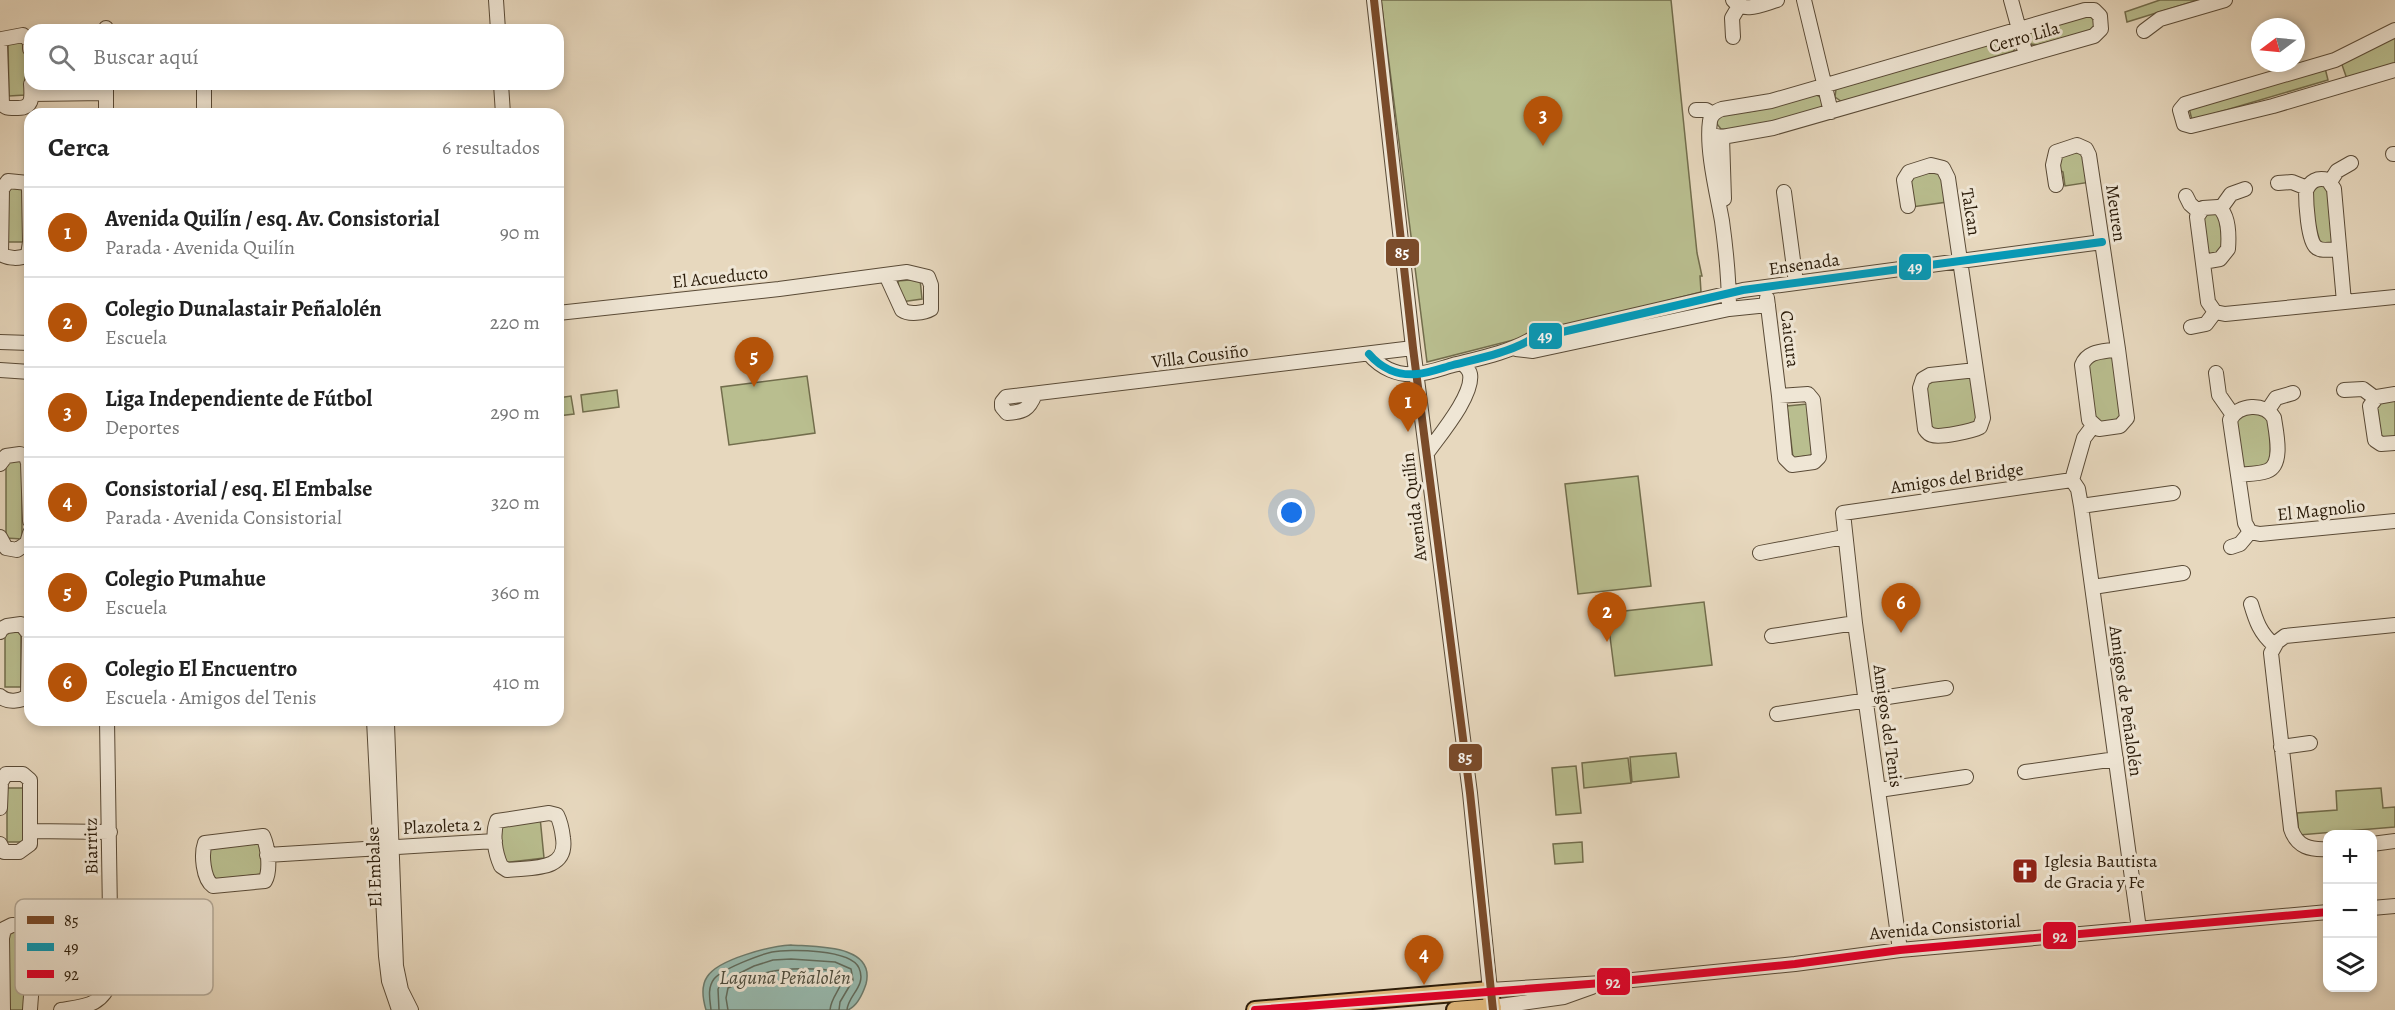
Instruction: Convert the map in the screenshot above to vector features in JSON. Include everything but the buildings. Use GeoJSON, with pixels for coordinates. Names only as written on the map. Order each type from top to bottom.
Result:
{"type":"FeatureCollection","features":[{"type":"Feature","properties":{"kind":"main road","name":"Avenida Consistorial"},"geometry":{"type":"LineString","coordinates":[[1263,1010],[1492,1002]]}},
{"type":"Feature","properties":{"kind":"main road","name":"Avenida Consistorial"},"geometry":{"type":"LineString","coordinates":[[1455,1010],[1492,1002]]}},
{"type":"Feature","properties":{"kind":"street"},"geometry":{"type":"LineString","coordinates":[[496,0],[498,24]]}},
{"type":"Feature","properties":{"kind":"street","name":"Avenida Quilín"},"geometry":{"type":"LineString","coordinates":[[1374,0],[1416,375],[1470,793],[1492,1002]]}},
{"type":"Feature","properties":{"kind":"street"},"geometry":{"type":"LineString","coordinates":[[1733,37],[1732,18],[1736,3],[1746,8],[1777,0]]}},
{"type":"Feature","properties":{"kind":"street"},"geometry":{"type":"LineString","coordinates":[[1804,0],[1831,112]]}},
{"type":"Feature","properties":{"kind":"street"},"geometry":{"type":"LineString","coordinates":[[2011,0],[2026,54]]}},
{"type":"Feature","properties":{"kind":"street"},"geometry":{"type":"LineString","coordinates":[[2144,31],[2160,19],[2225,0]]}},
{"type":"Feature","properties":{"kind":"street","name":"Cerro Lila"},"geometry":{"type":"LineString","coordinates":[[1696,110],[1706,110],[1713,114],[1722,109],[1759,104],[2085,10],[2094,10],[2100,16],[2102,26],[2097,34],[1773,128],[1716,136]]}},
{"type":"Feature","properties":{"kind":"street"},"geometry":{"type":"LineString","coordinates":[[2395,30],[2335,60],[2185,104],[2180,110],[2182,121],[2191,126],[2395,70]]}},
{"type":"Feature","properties":{"kind":"street"},"geometry":{"type":"LineString","coordinates":[[24,37],[2,39],[0,44],[2,104],[6,108],[24,109]]}},
{"type":"Feature","properties":{"kind":"street"},"geometry":{"type":"LineString","coordinates":[[2335,60],[2344,85]]}},
{"type":"Feature","properties":{"kind":"street"},"geometry":{"type":"LineString","coordinates":[[25,108],[31,103],[32,90]]}},
{"type":"Feature","properties":{"kind":"street"},"geometry":{"type":"LineString","coordinates":[[106,90],[106,108]]}},
{"type":"Feature","properties":{"kind":"street"},"geometry":{"type":"LineString","coordinates":[[204,90],[204,108]]}},
{"type":"Feature","properties":{"kind":"street"},"geometry":{"type":"LineString","coordinates":[[501,90],[503,108]]}},
{"type":"Feature","properties":{"kind":"street"},"geometry":{"type":"LineString","coordinates":[[1713,114],[1729,309]]}},
{"type":"Feature","properties":{"kind":"street","name":"Meuren"},"geometry":{"type":"LineString","coordinates":[[2056,185],[2053,165],[2056,152],[2074,146],[2083,147],[2090,155],[2127,418],[2123,424],[2104,430],[2093,426]]}},
{"type":"Feature","properties":{"kind":"street"},"geometry":{"type":"LineString","coordinates":[[2330,182],[2337,171],[2351,163]]}},
{"type":"Feature","properties":{"kind":"street","name":"Talcan"},"geometry":{"type":"LineString","coordinates":[[1908,207],[1904,180],[1908,172],[1931,165],[1943,168],[1947,173],[1960,261],[1976,370],[1983,418],[1980,427],[1973,430],[1937,436],[1928,434],[1925,429],[1920,388],[1923,379],[1930,375],[1976,370]]}},
{"type":"Feature","properties":{"kind":"street"},"geometry":{"type":"LineString","coordinates":[[2339,249],[2321,250],[2314,246],[2310,237],[2307,188],[2315,180],[2324,179],[2330,182],[2334,189],[2344,302]]}},
{"type":"Feature","properties":{"kind":"street"},"geometry":{"type":"LineString","coordinates":[[24,181],[8,181],[2,189],[1,254],[6,257],[24,257]]}},
{"type":"Feature","properties":{"kind":"street"},"geometry":{"type":"LineString","coordinates":[[2278,183],[2292,182],[2307,188]]}},
{"type":"Feature","properties":{"kind":"street"},"geometry":{"type":"LineString","coordinates":[[2221,208],[2231,194],[2245,189]]}},
{"type":"Feature","properties":{"kind":"street","name":"Caicura"},"geometry":{"type":"LineString","coordinates":[[1784,192],[1796,283]]}},
{"type":"Feature","properties":{"kind":"street"},"geometry":{"type":"LineString","coordinates":[[2186,196],[2190,204],[2199,212]]}},
{"type":"Feature","properties":{"kind":"street"},"geometry":{"type":"LineString","coordinates":[[2204,262],[2220,259],[2228,249],[2226,217],[2221,208],[2212,206],[2203,208],[2197,220],[2208,302],[2215,312],[2225,314],[2395,297]]}},
{"type":"Feature","properties":{"kind":"street","name":"Ensenada"},"geometry":{"type":"LineString","coordinates":[[1416,375],[1516,348],[1533,351],[1729,293],[2102,242]]}},
{"type":"Feature","properties":{"kind":"street","name":"El Acueducto"},"geometry":{"type":"LineString","coordinates":[[564,312],[886,275]]}},
{"type":"Feature","properties":{"kind":"street","name":"Caicura"},"geometry":{"type":"LineString","coordinates":[[1766,287],[1786,460],[1794,465],[1816,461],[1819,454],[1813,398],[1805,393],[1779,396]]}},
{"type":"Feature","properties":{"kind":"street","name":"Ensenada"},"geometry":{"type":"LineString","coordinates":[[1653,317],[1768,305]]}},
{"type":"Feature","properties":{"kind":"street"},"geometry":{"type":"LineString","coordinates":[[2191,327],[2206,324],[2215,312]]}},
{"type":"Feature","properties":{"kind":"street"},"geometry":{"type":"LineString","coordinates":[[0,342],[24,343]]}},
{"type":"Feature","properties":{"kind":"street","name":"Villa Cousiño"},"geometry":{"type":"LineString","coordinates":[[1035,394],[1413,348]]}},
{"type":"Feature","properties":{"kind":"street"},"geometry":{"type":"LineString","coordinates":[[2072,480],[2084,438],[2093,426],[2088,416],[2083,361],[2090,354],[2118,349]]}},
{"type":"Feature","properties":{"kind":"street"},"geometry":{"type":"LineString","coordinates":[[1369,354],[1376,363],[1387,370],[1416,375]]}},
{"type":"Feature","properties":{"kind":"street","name":"Ensenada"},"geometry":{"type":"LineString","coordinates":[[1427,453],[1455,414],[1470,384],[1496,355]]}},
{"type":"Feature","properties":{"kind":"street"},"geometry":{"type":"LineString","coordinates":[[1462,363],[1469,370],[1470,384]]}},
{"type":"Feature","properties":{"kind":"street"},"geometry":{"type":"LineString","coordinates":[[0,370],[24,372]]}},
{"type":"Feature","properties":{"kind":"street"},"geometry":{"type":"LineString","coordinates":[[2216,373],[2221,399],[2233,415]]}},
{"type":"Feature","properties":{"kind":"street"},"geometry":{"type":"LineString","coordinates":[[2344,390],[2363,389],[2375,398]]}},
{"type":"Feature","properties":{"kind":"street"},"geometry":{"type":"LineString","coordinates":[[2268,410],[2276,398],[2293,393]]}},
{"type":"Feature","properties":{"kind":"street"},"geometry":{"type":"LineString","coordinates":[[2395,394],[2375,398],[2370,406],[2373,437],[2381,444],[2395,443]]}},
{"type":"Feature","properties":{"kind":"street"},"geometry":{"type":"LineString","coordinates":[[2231,547],[2240,544],[2250,532],[2245,523],[2230,424],[2233,415],[2240,410],[2257,407],[2268,410],[2275,421],[2276,464],[2266,472],[2238,475]]}},
{"type":"Feature","properties":{"kind":"street"},"geometry":{"type":"LineString","coordinates":[[0,464],[6,456],[24,455]]}},
{"type":"Feature","properties":{"kind":"street","name":"Amigos de Peñalolén"},"geometry":{"type":"LineString","coordinates":[[2072,480],[2078,489],[2081,506],[2139,929]]}},
{"type":"Feature","properties":{"kind":"street","name":"Amigos del Bridge"},"geometry":{"type":"LineString","coordinates":[[1848,512],[2072,480]]}},
{"type":"Feature","properties":{"kind":"street"},"geometry":{"type":"LineString","coordinates":[[2081,506],[2173,493]]}},
{"type":"Feature","properties":{"kind":"street","name":"Amigos del Tenis"},"geometry":{"type":"LineString","coordinates":[[1848,512],[1843,513],[1842,518],[1844,537],[1900,950]]}},
{"type":"Feature","properties":{"kind":"street","name":"El Magnolio"},"geometry":{"type":"LineString","coordinates":[[2250,532],[2260,534],[2395,521]]}},
{"type":"Feature","properties":{"kind":"street"},"geometry":{"type":"LineString","coordinates":[[0,537],[6,548],[17,550],[24,545]]}},
{"type":"Feature","properties":{"kind":"street"},"geometry":{"type":"LineString","coordinates":[[1760,553],[1844,537]]}},
{"type":"Feature","properties":{"kind":"street"},"geometry":{"type":"LineString","coordinates":[[2093,587],[2183,573]]}},
{"type":"Feature","properties":{"kind":"street"},"geometry":{"type":"LineString","coordinates":[[2251,604],[2258,627],[2264,637],[2274,645]]}},
{"type":"Feature","properties":{"kind":"street"},"geometry":{"type":"LineString","coordinates":[[1772,636],[1855,623]]}},
{"type":"Feature","properties":{"kind":"street"},"geometry":{"type":"LineString","coordinates":[[0,632],[7,626],[21,624],[24,626]]}},
{"type":"Feature","properties":{"kind":"street"},"geometry":{"type":"LineString","coordinates":[[2323,849],[2308,848],[2300,844],[2293,834],[2271,661],[2274,645],[2291,635],[2395,625]]}},
{"type":"Feature","properties":{"kind":"street"},"geometry":{"type":"LineString","coordinates":[[1777,714],[1946,688]]}},
{"type":"Feature","properties":{"kind":"street"},"geometry":{"type":"LineString","coordinates":[[0,696],[4,700],[17,701],[24,698]]}},
{"type":"Feature","properties":{"kind":"street","name":"Biarritz"},"geometry":{"type":"LineString","coordinates":[[107,726],[110,899]]}},
{"type":"Feature","properties":{"kind":"street","name":"El Embalse"},"geometry":{"type":"LineString","coordinates":[[375,726],[397,975],[411,1010]]}},
{"type":"Feature","properties":{"kind":"street","name":"El Embalse"},"geometry":{"type":"LineString","coordinates":[[387,726],[385,848],[387,971],[399,1010]]}},
{"type":"Feature","properties":{"kind":"street"},"geometry":{"type":"LineString","coordinates":[[2281,747],[2310,743]]}},
{"type":"Feature","properties":{"kind":"street"},"geometry":{"type":"LineString","coordinates":[[2025,772],[2116,759]]}},
{"type":"Feature","properties":{"kind":"street"},"geometry":{"type":"LineString","coordinates":[[0,808],[1,782],[6,774],[23,774],[30,780],[30,844],[19,852],[4,852],[0,844]]}},
{"type":"Feature","properties":{"kind":"street"},"geometry":{"type":"LineString","coordinates":[[1878,790],[1966,777]]}},
{"type":"Feature","properties":{"kind":"street"},"geometry":{"type":"LineString","coordinates":[[549,813],[557,815],[561,823],[565,849],[560,859],[551,864],[507,870],[501,867],[495,841],[497,821],[549,813]]}},
{"type":"Feature","properties":{"kind":"street"},"geometry":{"type":"LineString","coordinates":[[30,831],[110,832]]}},
{"type":"Feature","properties":{"kind":"street"},"geometry":{"type":"LineString","coordinates":[[263,836],[267,855],[265,881],[213,886],[209,883],[204,857],[205,843],[263,836]]}},
{"type":"Feature","properties":{"kind":"street","name":"Plazoleta 2"},"geometry":{"type":"LineString","coordinates":[[267,855],[495,841]]}},
{"type":"Feature","properties":{"kind":"street"},"geometry":{"type":"LineString","coordinates":[[2377,843],[2395,841]]}},
{"type":"Feature","properties":{"kind":"street"},"geometry":{"type":"LineString","coordinates":[[2377,908],[2395,906]]}},
{"type":"Feature","properties":{"kind":"street","name":"Avenida Consistorial"},"geometry":{"type":"LineString","coordinates":[[1492,1002],[1602,983],[1795,964],[1900,950],[2323,912]]}},
{"type":"Feature","properties":{"kind":"street"},"geometry":{"type":"LineString","coordinates":[[3,1010],[2,938],[4,929],[15,925]]}},
{"type":"Feature","properties":{"kind":"street"},"geometry":{"type":"LineString","coordinates":[[30,995],[30,1010]]}},
{"type":"Feature","properties":{"kind":"street","name":"Biarritz"},"geometry":{"type":"LineString","coordinates":[[61,1010],[96,1002],[102,995]]}},
{"type":"Feature","properties":{"kind":"green space"},"geometry":{"type":"Polygon","coordinates":[[[1381,0],[1671,0],[1697,253],[1702,276],[1700,276],[1701,292],[1427,362],[1381,0]]]}},
{"type":"Feature","properties":{"kind":"green space"},"geometry":{"type":"Polygon","coordinates":[[[2160,0],[2198,0],[2127,22],[2125,12],[2160,0]]]}},
{"type":"Feature","properties":{"kind":"green space"},"geometry":{"type":"Polygon","coordinates":[[[2093,14],[2096,30],[2038,45],[2031,44],[2029,40],[2030,32],[2093,14]]]}},
{"type":"Feature","properties":{"kind":"green space"},"geometry":{"type":"Polygon","coordinates":[[[2395,36],[2395,65],[2347,79],[2341,62],[2395,36]]]}},
{"type":"Feature","properties":{"kind":"green space"},"geometry":{"type":"Polygon","coordinates":[[[2010,38],[2016,47],[2009,54],[1842,102],[1835,97],[1836,89],[2010,38]]]}},
{"type":"Feature","properties":{"kind":"green space"},"geometry":{"type":"Polygon","coordinates":[[[8,41],[24,41],[25,95],[9,96],[8,41]]]}},
{"type":"Feature","properties":{"kind":"green space"},"geometry":{"type":"Polygon","coordinates":[[[2325,68],[2328,80],[2192,120],[2189,108],[2325,68]]]}},
{"type":"Feature","properties":{"kind":"green space"},"geometry":{"type":"Polygon","coordinates":[[[1815,94],[1822,98],[1822,106],[1819,109],[1771,124],[1721,129],[1717,124],[1717,118],[1725,114],[1754,111],[1815,94]]]}},
{"type":"Feature","properties":{"kind":"green space"},"geometry":{"type":"Polygon","coordinates":[[[2081,150],[2091,182],[2065,186],[2063,172],[2058,169],[2057,158],[2081,150]]]}},
{"type":"Feature","properties":{"kind":"green space"},"geometry":{"type":"Polygon","coordinates":[[[1939,169],[1947,202],[1912,207],[1909,178],[1939,169]]]}},
{"type":"Feature","properties":{"kind":"green space"},"geometry":{"type":"Polygon","coordinates":[[[2315,184],[2329,185],[2333,243],[2317,244],[2308,195],[2315,184]]]}},
{"type":"Feature","properties":{"kind":"green space"},"geometry":{"type":"Polygon","coordinates":[[[7,188],[23,188],[24,242],[7,242],[7,188]]]}},
{"type":"Feature","properties":{"kind":"green space"},"geometry":{"type":"Polygon","coordinates":[[[2219,213],[2223,248],[2214,255],[2208,254],[2200,214],[2219,213]]]}},
{"type":"Feature","properties":{"kind":"green space"},"geometry":{"type":"Polygon","coordinates":[[[920,279],[922,299],[901,302],[898,281],[920,279]]]}},
{"type":"Feature","properties":{"kind":"green space"},"geometry":{"type":"Polygon","coordinates":[[[2113,357],[2123,414],[2114,423],[2095,422],[2086,371],[2089,360],[2113,357]]]}},
{"type":"Feature","properties":{"kind":"green space"},"geometry":{"type":"Polygon","coordinates":[[[1964,375],[1971,378],[1979,416],[1973,426],[1932,431],[1923,390],[1929,379],[1964,375]]]}},
{"type":"Feature","properties":{"kind":"green space"},"geometry":{"type":"Polygon","coordinates":[[[807,376],[815,433],[729,445],[721,387],[807,376]]]}},
{"type":"Feature","properties":{"kind":"green space"},"geometry":{"type":"Polygon","coordinates":[[[617,390],[619,407],[583,412],[581,395],[617,390]]]}},
{"type":"Feature","properties":{"kind":"green space"},"geometry":{"type":"Polygon","coordinates":[[[571,396],[574,414],[564,415],[564,397],[571,396]]]}},
{"type":"Feature","properties":{"kind":"green space"},"geometry":{"type":"Polygon","coordinates":[[[2395,397],[2395,439],[2380,438],[2374,403],[2395,397]]]}},
{"type":"Feature","properties":{"kind":"green space"},"geometry":{"type":"Polygon","coordinates":[[[1807,404],[1813,455],[1793,458],[1787,406],[1807,404]]]}},
{"type":"Feature","properties":{"kind":"green space"},"geometry":{"type":"Polygon","coordinates":[[[2258,412],[2270,420],[2271,464],[2246,468],[2241,464],[2236,417],[2258,412]]]}},
{"type":"Feature","properties":{"kind":"green space"},"geometry":{"type":"Polygon","coordinates":[[[6,461],[22,461],[22,539],[6,538],[6,461]]]}},
{"type":"Feature","properties":{"kind":"green space"},"geometry":{"type":"Polygon","coordinates":[[[1638,476],[1651,586],[1578,594],[1565,484],[1638,476]]]}},
{"type":"Feature","properties":{"kind":"green space"},"geometry":{"type":"Polygon","coordinates":[[[1704,602],[1712,665],[1615,676],[1607,613],[1704,602]]]}},
{"type":"Feature","properties":{"kind":"green space"},"geometry":{"type":"Polygon","coordinates":[[[5,632],[21,632],[21,687],[5,687],[5,632]]]}},
{"type":"Feature","properties":{"kind":"green space"},"geometry":{"type":"Polygon","coordinates":[[[1676,753],[1679,777],[1632,782],[1630,757],[1676,753]]]}},
{"type":"Feature","properties":{"kind":"green space"},"geometry":{"type":"Polygon","coordinates":[[[1628,758],[1631,783],[1584,788],[1582,763],[1628,758]]]}},
{"type":"Feature","properties":{"kind":"green space"},"geometry":{"type":"Polygon","coordinates":[[[1576,766],[1581,813],[1556,815],[1552,768],[1576,766]]]}},
{"type":"Feature","properties":{"kind":"green space"},"geometry":{"type":"Polygon","coordinates":[[[7,788],[23,788],[23,842],[7,842],[7,788]]]}},
{"type":"Feature","properties":{"kind":"green space"},"geometry":{"type":"Polygon","coordinates":[[[2381,788],[2383,808],[2395,807],[2395,827],[2323,830],[2323,833],[2299,835],[2297,813],[2337,810],[2336,791],[2381,788]]]}},
{"type":"Feature","properties":{"kind":"green space"},"geometry":{"type":"Polygon","coordinates":[[[540,817],[544,858],[501,863],[496,822],[540,817]]]}},
{"type":"Feature","properties":{"kind":"green space"},"geometry":{"type":"Polygon","coordinates":[[[260,839],[263,874],[209,880],[205,845],[260,839]]]}},
{"type":"Feature","properties":{"kind":"green space"},"geometry":{"type":"Polygon","coordinates":[[[1582,842],[1583,862],[1555,864],[1553,844],[1582,842]]]}},
{"type":"Feature","properties":{"kind":"green space"},"geometry":{"type":"Polygon","coordinates":[[[8,932],[15,932],[15,995],[24,995],[24,1010],[8,1010],[8,932]]]}},
{"type":"Feature","properties":{"kind":"water","name":"Laguna Peñalolén"},"geometry":{"type":"Polygon","coordinates":[[[791,945],[841,950],[862,961],[867,971],[866,984],[854,1006],[848,1010],[706,1010],[703,989],[707,977],[713,970],[733,959],[791,945]]]}},
{"type":"Feature","properties":{"kind":"transit line","name":"85"},"geometry":{"type":"LineString","coordinates":[[1374,0],[1413,348],[1470,793],[1493,1010]]}},
{"type":"Feature","properties":{"kind":"transit line","name":"49"},"geometry":{"type":"LineString","coordinates":[[1369,354],[1390,370],[1403,374],[1422,373],[1494,355],[1532,339],[1743,290],[2102,242]]}},
{"type":"Feature","properties":{"kind":"transit line","name":"92"},"geometry":{"type":"LineString","coordinates":[[1255,1010],[1602,983],[1795,964],[1900,950],[2323,912]]}},
{"type":"Feature","properties":{"kind":"place","name":"Liga Independiente de Fútbol"},"geometry":{"type":"Point","coordinates":[1543,146]}},
{"type":"Feature","properties":{"kind":"place","name":"Colegio Pumahue"},"geometry":{"type":"Point","coordinates":[754,387]}},
{"type":"Feature","properties":{"kind":"place","name":"Avenida Quilín / esq. Av. Consistorial"},"geometry":{"type":"Point","coordinates":[1408,432]}},
{"type":"Feature","properties":{"kind":"place","name":"Colegio El Encuentro"},"geometry":{"type":"Point","coordinates":[1901,633]}},
{"type":"Feature","properties":{"kind":"place","name":"Colegio Dunalastair Peñalolén"},"geometry":{"type":"Point","coordinates":[1607,642]}},
{"type":"Feature","properties":{"kind":"place","name":"Iglesia Bautista de Gracia y Fe"},"geometry":{"type":"Point","coordinates":[2025,871]}},
{"type":"Feature","properties":{"kind":"place","name":"Consistorial / esq. El Embalse"},"geometry":{"type":"Point","coordinates":[1424,985]}}]}
